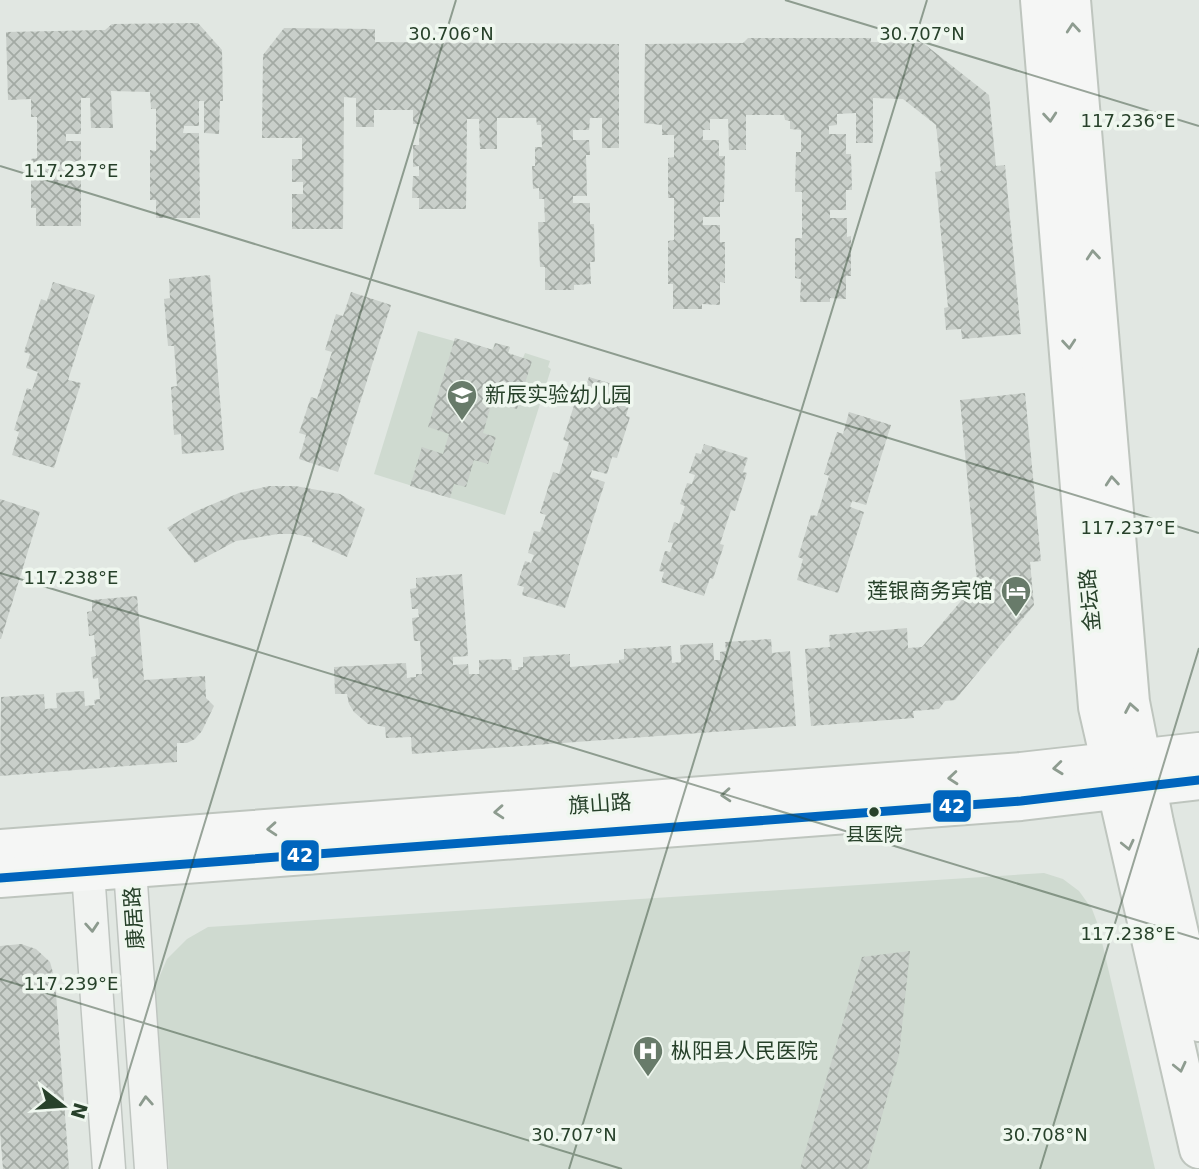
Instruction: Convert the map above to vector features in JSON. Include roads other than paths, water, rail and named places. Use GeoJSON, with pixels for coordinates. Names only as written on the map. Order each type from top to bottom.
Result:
{"type":"FeatureCollection","features":[{"type":"Feature","properties":{"kind":"main road","name":"金坛路"},"geometry":{"type":"LineString","coordinates":[[1040,0],[1098,707],[1129,775],[1199,1022]]}},
{"type":"Feature","properties":{"kind":"main road","name":"金坛路"},"geometry":{"type":"LineString","coordinates":[[1071,0],[1130,702],[1129,775],[1199,1149]]}},
{"type":"Feature","properties":{"kind":"main road","name":"旗山路"},"geometry":{"type":"LineString","coordinates":[[1129,775],[1199,752]]}},
{"type":"Feature","properties":{"kind":"main road","name":"旗山路"},"geometry":{"type":"LineString","coordinates":[[0,849],[119,855],[870,785],[1129,775],[1199,780]]}},
{"type":"Feature","properties":{"kind":"main road","name":"旗山路"},"geometry":{"type":"LineString","coordinates":[[0,878],[88,872],[119,855]]}},
{"type":"Feature","properties":{"kind":"street","name":"康居路"},"geometry":{"type":"LineString","coordinates":[[119,855],[151,1169]]}},
{"type":"Feature","properties":{"kind":"street","name":"康居路"},"geometry":{"type":"LineString","coordinates":[[88,872],[109,1169]]}},
{"type":"Feature","properties":{"kind":"place","name":"新辰实验幼儿园"},"geometry":{"type":"Point","coordinates":[462,422]}},
{"type":"Feature","properties":{"kind":"place","name":"莲银商务宾馆"},"geometry":{"type":"Point","coordinates":[1016,618]}},
{"type":"Feature","properties":{"kind":"place","name":"县医院"},"geometry":{"type":"Point","coordinates":[874,812]}},
{"type":"Feature","properties":{"kind":"place","name":"枞阳县人民医院"},"geometry":{"type":"Point","coordinates":[648,1078]}}]}
